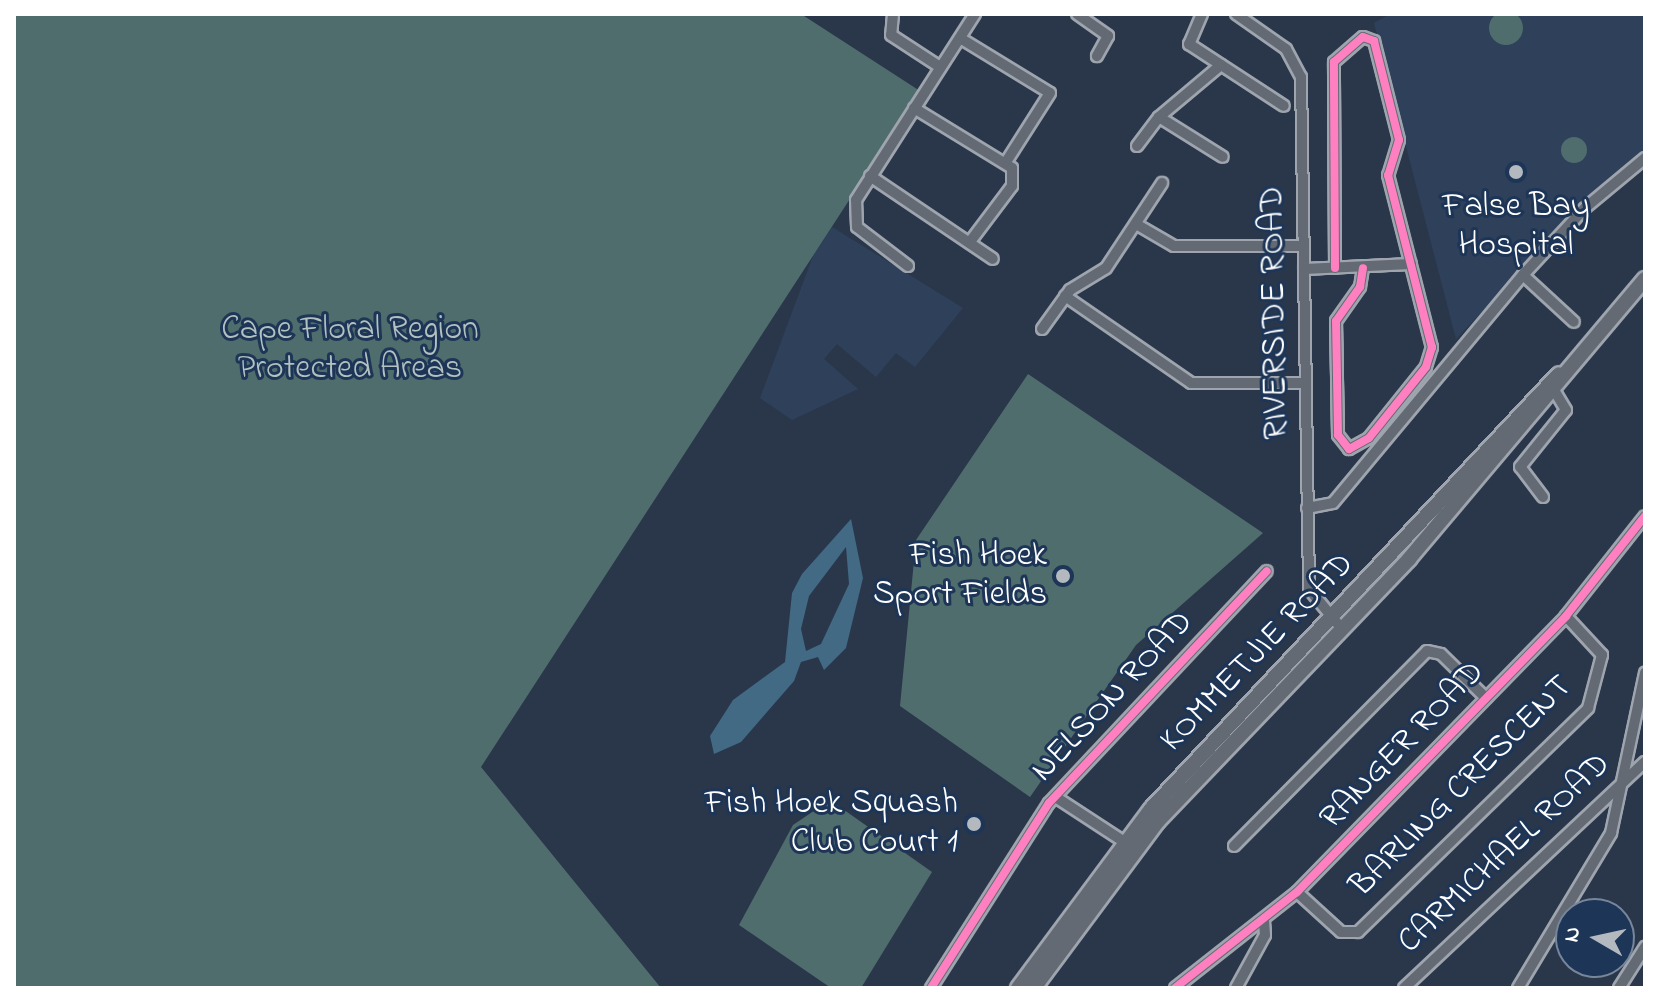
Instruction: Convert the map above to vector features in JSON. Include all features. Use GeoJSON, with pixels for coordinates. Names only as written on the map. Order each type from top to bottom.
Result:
{"type":"FeatureCollection","features":[{"type":"Feature","properties":{"kind":"main road","name":"KOMMETJIE ROAD"},"geometry":{"type":"LineString","coordinates":[[1336,624],[1645,279]]}},
{"type":"Feature","properties":{"kind":"main road","name":"KOMMETJIE ROAD"},"geometry":{"type":"LineString","coordinates":[[1018,988],[1129,845],[1554,390],[1559,374]]}},
{"type":"Feature","properties":{"kind":"main road","name":"KOMMETJIE ROAD"},"geometry":{"type":"LineString","coordinates":[[1034,988],[1129,845]]}},
{"type":"Feature","properties":{"kind":"street"},"geometry":{"type":"LineString","coordinates":[[893,14],[891,35],[940,67]]}},
{"type":"Feature","properties":{"kind":"street"},"geometry":{"type":"LineString","coordinates":[[908,266],[857,227],[856,200],[975,14]]}},
{"type":"Feature","properties":{"kind":"street"},"geometry":{"type":"LineString","coordinates":[[1077,14],[1108,36],[1097,56]]}},
{"type":"Feature","properties":{"kind":"street"},"geometry":{"type":"LineString","coordinates":[[1202,14],[1189,44],[1284,106]]}},
{"type":"Feature","properties":{"kind":"street","name":"RIVERSIDE ROAD"},"geometry":{"type":"LineString","coordinates":[[1236,14],[1286,49],[1299,67],[1309,589],[1336,624]]}},
{"type":"Feature","properties":{"kind":"street"},"geometry":{"type":"LineString","coordinates":[[1335,268],[1334,62],[1363,37],[1374,41],[1399,140],[1388,175],[1432,347],[1426,367],[1363,445],[1343,446],[1336,321],[1360,287],[1363,268]]}},
{"type":"Feature","properties":{"kind":"street"},"geometry":{"type":"LineString","coordinates":[[960,38],[1050,93],[1006,162]]}},
{"type":"Feature","properties":{"kind":"street"},"geometry":{"type":"LineString","coordinates":[[1137,146],[1159,117],[1221,65]]}},
{"type":"Feature","properties":{"kind":"street"},"geometry":{"type":"LineString","coordinates":[[914,108],[1006,162],[1014,180],[969,243]]}},
{"type":"Feature","properties":{"kind":"street"},"geometry":{"type":"LineString","coordinates":[[1159,117],[1223,157]]}},
{"type":"Feature","properties":{"kind":"street"},"geometry":{"type":"LineString","coordinates":[[1307,508],[1333,503],[1523,275],[1585,208],[1645,158]]}},
{"type":"Feature","properties":{"kind":"street"},"geometry":{"type":"LineString","coordinates":[[870,176],[993,259]]}},
{"type":"Feature","properties":{"kind":"street"},"geometry":{"type":"LineString","coordinates":[[1042,329],[1065,296],[1106,268],[1162,183]]}},
{"type":"Feature","properties":{"kind":"street"},"geometry":{"type":"LineString","coordinates":[[1136,224],[1180,247],[1303,246]]}},
{"type":"Feature","properties":{"kind":"street"},"geometry":{"type":"LineString","coordinates":[[1304,269],[1411,264]]}},
{"type":"Feature","properties":{"kind":"street"},"geometry":{"type":"LineString","coordinates":[[1523,275],[1574,322]]}},
{"type":"Feature","properties":{"kind":"street"},"geometry":{"type":"LineString","coordinates":[[1065,296],[1191,383],[1304,383]]}},
{"type":"Feature","properties":{"kind":"street"},"geometry":{"type":"LineString","coordinates":[[1543,497],[1520,467],[1566,410],[1554,390]]}},
{"type":"Feature","properties":{"kind":"street","name":"RANGER ROAD"},"geometry":{"type":"LineString","coordinates":[[1175,988],[1264,922],[1297,892],[1566,616],[1645,516]]}},
{"type":"Feature","properties":{"kind":"street","name":"NELSON ROAD"},"geometry":{"type":"LineString","coordinates":[[931,988],[1057,798],[1096,746],[1267,571]]}},
{"type":"Feature","properties":{"kind":"street","name":"BARLING CRESCENT"},"geometry":{"type":"LineString","coordinates":[[1297,892],[1341,932],[1358,932],[1588,708],[1602,655],[1566,616]]}},
{"type":"Feature","properties":{"kind":"street"},"geometry":{"type":"LineString","coordinates":[[1234,846],[1427,651],[1441,654],[1486,698]]}},
{"type":"Feature","properties":{"kind":"street"},"geometry":{"type":"LineString","coordinates":[[1518,988],[1603,850],[1626,779],[1645,673]]}},
{"type":"Feature","properties":{"kind":"street","name":"CARMICHAEL ROAD"},"geometry":{"type":"LineString","coordinates":[[1404,988],[1645,762]]}},
{"type":"Feature","properties":{"kind":"street"},"geometry":{"type":"LineString","coordinates":[[1057,798],[1129,845]]}},
{"type":"Feature","properties":{"kind":"street"},"geometry":{"type":"LineString","coordinates":[[1236,988],[1265,935],[1264,922]]}},
{"type":"Feature","properties":{"kind":"street"},"geometry":{"type":"LineString","coordinates":[[1619,988],[1645,947]]}},
{"type":"Feature","properties":{"kind":"street"},"geometry":{"type":"LineString","coordinates":[[1414,988],[1419,973]]}},
{"type":"Feature","properties":{"kind":"shaded area","name":"False Bay Hospital"},"geometry":{"type":"Polygon","coordinates":[[[1390,14],[1645,14],[1645,150],[1600,187],[1456,339],[1374,23],[1390,14]]]}},
{"type":"Feature","properties":{"kind":"shaded area"},"geometry":{"type":"Polygon","coordinates":[[[832,227],[963,308],[915,367],[896,353],[876,377],[837,344],[824,359],[858,389],[792,420],[760,398],[813,256],[832,227]]]}},
{"type":"Feature","properties":{"kind":"shaded area"},"geometry":{"type":"Polygon","coordinates":[[[851,519],[863,578],[846,648],[824,670],[818,657],[801,662],[794,681],[741,742],[714,754],[710,736],[733,700],[785,662],[792,593],[802,574],[851,519]],[[846,547],[809,596],[801,629],[806,651],[821,644],[849,584],[846,547]]]}},
{"type":"Feature","properties":{"kind":"green space"},"geometry":{"type":"Polygon","coordinates":[[[1506,11],[1518,16],[1523,28],[1518,40],[1506,45],[1494,40],[1489,28],[1494,16],[1506,11]]]}},
{"type":"Feature","properties":{"kind":"green space","name":"Cape Floral Region Protected Areas"},"geometry":{"type":"Polygon","coordinates":[[[14,14],[801,14],[920,91],[481,767],[661,988],[14,988],[14,14]]]}},
{"type":"Feature","properties":{"kind":"green space"},"geometry":{"type":"Polygon","coordinates":[[[1574,137],[1583,141],[1587,150],[1583,159],[1574,163],[1565,159],[1561,150],[1565,141],[1574,137]]]}},
{"type":"Feature","properties":{"kind":"green space","name":"Fish Hoek Sport Fields"},"geometry":{"type":"Polygon","coordinates":[[[1028,374],[1263,533],[1136,645],[1030,797],[900,706],[916,540],[1028,374]]]}},
{"type":"Feature","properties":{"kind":"green space"},"geometry":{"type":"Polygon","coordinates":[[[830,800],[932,872],[861,988],[831,988],[739,925],[793,825],[830,800]]]}},
{"type":"Feature","properties":{"kind":"cycle path"},"geometry":{"type":"LineString","coordinates":[[1335,268],[1334,62],[1363,37],[1374,41],[1399,140],[1388,175],[1432,347],[1426,367],[1369,438],[1349,449],[1338,435],[1336,321],[1360,287],[1363,268]]}},
{"type":"Feature","properties":{"kind":"cycle path"},"geometry":{"type":"LineString","coordinates":[[1175,988],[1297,892],[1566,616],[1645,516]]}},
{"type":"Feature","properties":{"kind":"cycle path"},"geometry":{"type":"LineString","coordinates":[[931,988],[1049,803],[1267,571]]}},
{"type":"Feature","properties":{"kind":"place","name":"False Bay Hospital"},"geometry":{"type":"Point","coordinates":[1516,172]}},
{"type":"Feature","properties":{"kind":"place","name":"Fish Hoek Sport Fields"},"geometry":{"type":"Point","coordinates":[1063,576]}},
{"type":"Feature","properties":{"kind":"place","name":"Fish Hoek Squash Club Court 1"},"geometry":{"type":"Point","coordinates":[974,824]}}]}
